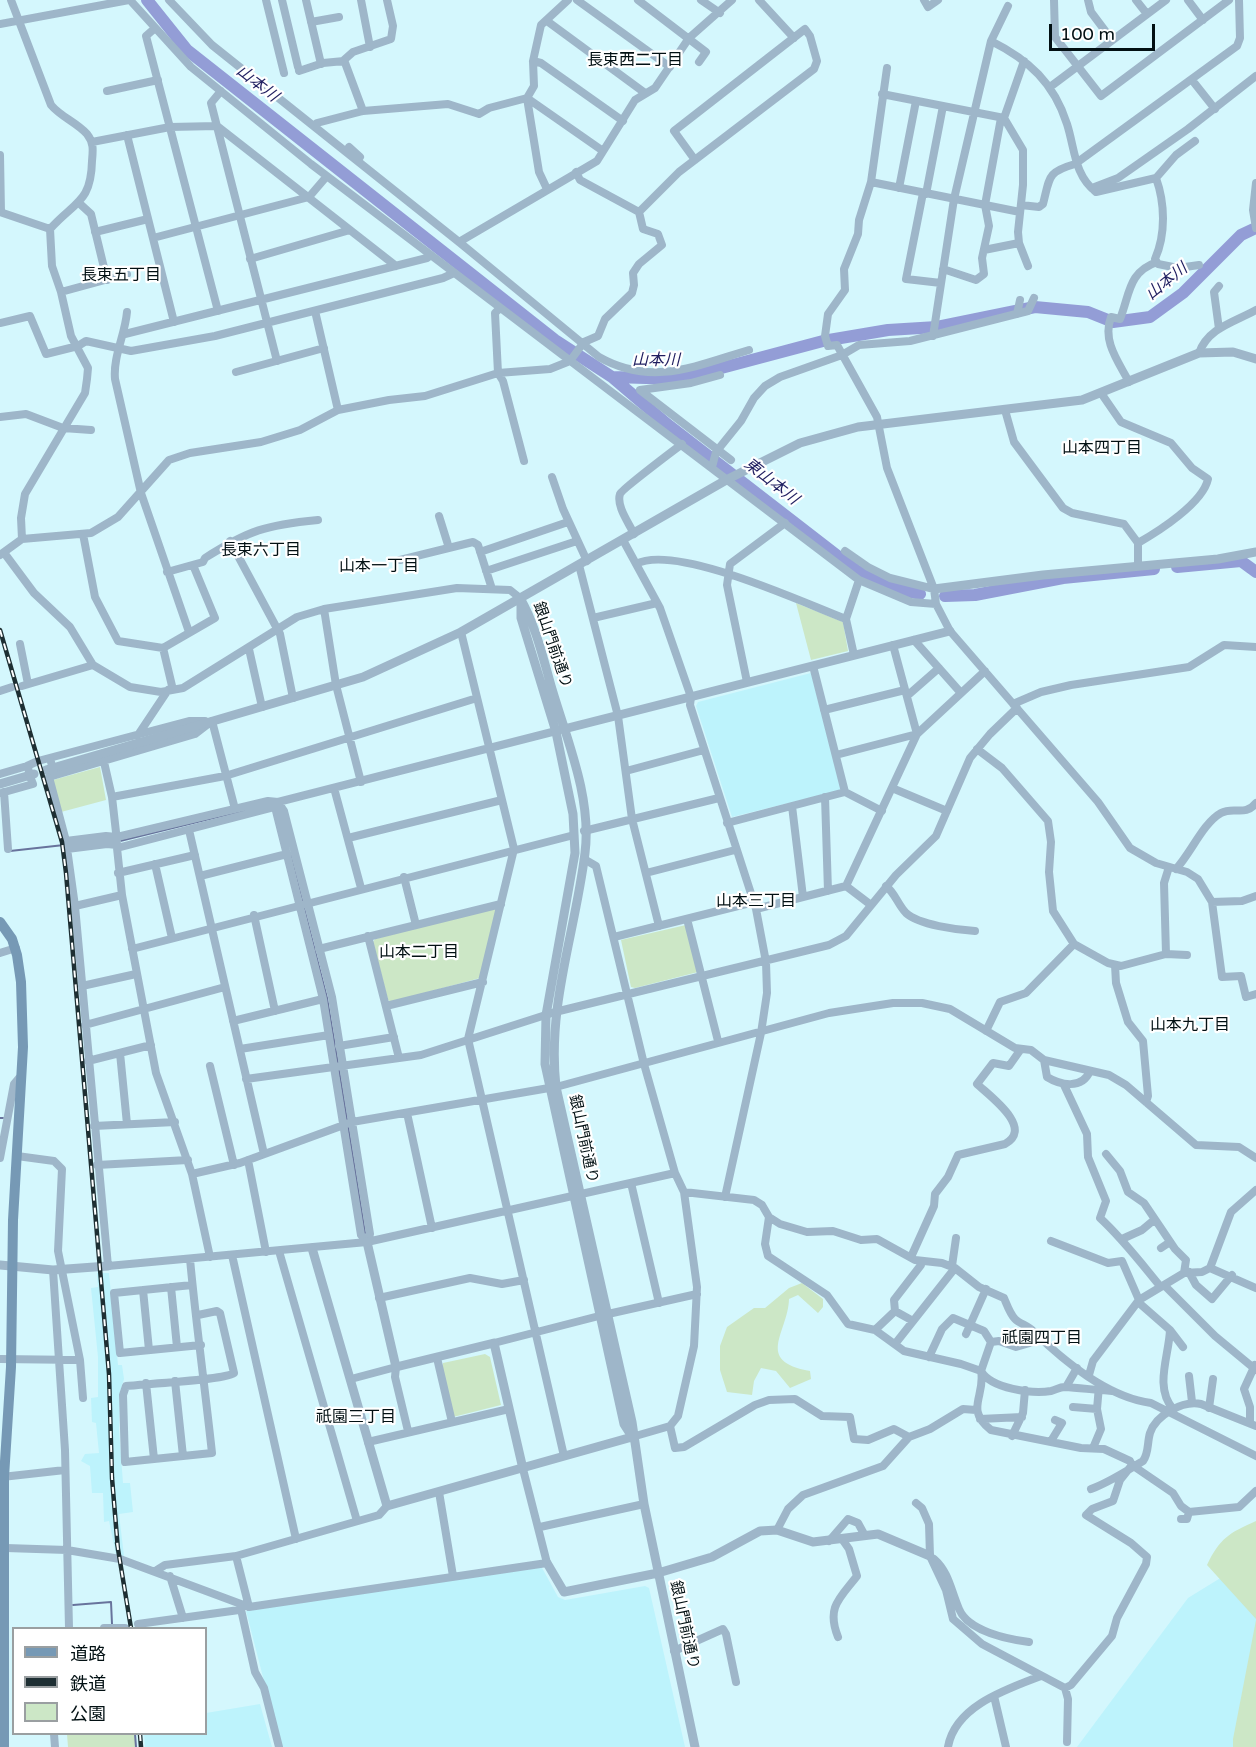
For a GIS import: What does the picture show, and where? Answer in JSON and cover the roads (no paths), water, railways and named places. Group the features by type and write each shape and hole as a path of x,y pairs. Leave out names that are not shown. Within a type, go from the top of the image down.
{"main road":[{"path":"0,922 16,948 21,982 23,1047 19,1078 13,1268 5,1360 2,1477 6,1548 8,1684 2,1714 4,1747"}],"street":[{"path":"11,0 39,68 51,105 60,116 78,126 92,142 92,182 88,192 50,229 50,256 71,336 88,368 86,393 63,428 52,453 26,494 21,518 22,539"},
{"path":"0,24 17,19 130,0 191,67 221,92 327,176 570,361 729,478 859,580 911,602 936,604"},
{"path":"169,0 212,45 250,77 360,157"},
{"path":"266,0 284,73"},
{"path":"282,0 299,69 344,61 353,52 391,39 393,26 387,0"},
{"path":"306,0 321,64"},
{"path":"361,0 370,47"},
{"path":"577,0 670,67"},
{"path":"638,0 706,52 699,62"},
{"path":"701,0 720,13"},
{"path":"459,242 597,161 635,100 655,88 689,38 732,0"},
{"path":"759,0 794,38"},
{"path":"924,0 928,7 939,0"},
{"path":"1054,0 1055,37 1101,96 1229,0"},
{"path":"1088,0 1091,12 1112,40"},
{"path":"1136,0 1147,14"},
{"path":"1050,87 1166,0"},
{"path":"1188,0 1203,20"},
{"path":"871,182 985,206 1021,209 1040,207 1043,204 1050,174 1056,169 1075,164 1237,46 1240,38 1239,0"},
{"path":"547,189 539,172 527,98 534,86 533,61 541,25 566,1"},
{"path":"933,336 954,199 991,40 1008,6"},
{"path":"311,22 339,17"},
{"path":"547,21 645,93"},
{"path":"154,29 146,36 218,311"},
{"path":"639,212 679,171 695,160 814,69 817,61 810,36 805,29 674,131 695,160"},
{"path":"991,40 1012,51 1050,87 1068,126 1075,164 1096,192 1156,178 1176,155 1195,141"},
{"path":"344,61 363,111"},
{"path":"533,61 541,63 623,121"},
{"path":"943,269 976,280 984,274 984,250 989,226 985,206 1002,118 1024,62"},
{"path":"887,68 871,182 859,220 858,234 844,269 845,290 828,314 826,340 837,345 879,425 887,468 934,590 936,604 950,631 1098,802 1130,848 1198,879 1212,902 1222,977 1241,976 1246,997 1256,994"},
{"path":"1092,188 1118,178 1215,109 1256,76"},
{"path":"250,77 258,78 316,123 535,305 610,363 647,374 670,372 749,350"},
{"path":"107,91 158,80"},
{"path":"1192,80 1215,109"},
{"path":"221,92 211,103 277,361"},
{"path":"882,94 1002,118 1023,150 1019,243 1028,266"},
{"path":"316,123 363,111 448,104 478,114 489,108 527,98 603,151"},
{"path":"899,188 916,101"},
{"path":"941,283 909,282 906,279 943,106"},
{"path":"92,142 170,127 217,126 396,267"},
{"path":"127,135 174,322"},
{"path":"0,155 1,212 50,229"},
{"path":"520,598 510,590 457,588 324,609 297,617 183,688 170,690 130,687 93,665 70,627 34,593 2,554 22,539 91,533 118,517 141,494 169,460 190,453 261,442 300,430 339,410 389,400 425,396 498,373 550,369 570,361 584,342 598,336 605,319 632,292 633,273 639,264 662,245 658,234 643,229 639,212 580,180 576,172"},
{"path":"153,238 309,197 327,176"},
{"path":"1156,178 1162,201 1163,232 1155,259 1157,262"},
{"path":"1256,183 1253,210 1256,227"},
{"path":"79,203 91,214 107,280"},
{"path":"95,232 148,219"},
{"path":"250,258 350,230"},
{"path":"984,250 1019,243"},
{"path":"125,334 396,267 428,258 431,255"},
{"path":"1129,382 1110,346 1107,327 1111,317 1120,319 1129,287 1138,271 1157,262 1178,268 1199,265"},
{"path":"0,323 30,316 46,354 78,346 86,340 131,351 215,336 454,273"},
{"path":"61,292 127,274"},
{"path":"1219,286 1214,292 1219,329"},
{"path":"712,467 717,451 765,386 780,377 842,355 859,345 910,341 1028,311 1034,298"},
{"path":"1017,314 1020,300"},
{"path":"500,308 495,313 498,373 503,381 524,461"},
{"path":"315,310 339,410"},
{"path":"1199,353 1204,340 1219,329 1256,310"},
{"path":"127,312 125,334 114,365 115,379 141,494 189,632"},
{"path":"236,372 324,348"},
{"path":"30,772 31,763 51,768 373,673 461,632 729,478 800,443 828,434 879,425 1057,404 1101,393 1199,353 1233,352 1256,359"},
{"path":"720,375 691,383 640,390 731,460"},
{"path":"1101,393 1121,422 1171,443 1192,468 1208,479 1206,490 1180,511 1174,522 1137,543"},
{"path":"1005,410 1014,442 1063,508 1072,513 1124,524 1137,543 1138,565"},
{"path":"0,417 26,414 63,428 91,430"},
{"path":"634,534 620,503 620,494 626,485 658,465 682,444"},
{"path":"552,477 577,541 583,563 593,618 618,716 632,819 659,926"},
{"path":"439,516 449,548"},
{"path":"167,572 203,562 205,558 230,542 273,524 318,520"},
{"path":"480,552 568,522"},
{"path":"747,682 727,585 727,574 730,564 785,523"},
{"path":"83,534 95,597 118,641 163,648 215,618 193,565"},
{"path":"623,540 657,603 691,697 690,705 755,906 766,962 767,993 761,1033 725,1197"},
{"path":"486,571 577,541"},
{"path":"230,542 278,630 293,698"},
{"path":"400,560 472,542 478,544 492,589"},
{"path":"845,551 868,567 890,578 934,590 1138,565 1218,559 1256,552"},
{"path":"636,564 643,561 694,563 846,619"},
{"path":"854,655 846,619 859,580"},
{"name":"銀山門前通り","path":"520,598 521,618 577,774 585,831 584,859 550,1014"},
{"path":"593,618 657,603"},
{"path":"324,609 336,685 361,782"},
{"path":"117,842 235,809 268,801 278,802 361,782 950,631"},
{"path":"461,632 514,849 468,1039 564,1456"},
{"path":"914,640 961,693"},
{"path":"20,644 25,685 93,665"},
{"path":"893,645 916,734"},
{"path":"246,1079 420,1055 550,1014 829,945 846,936 886,886 936,836 970,758 1016,706 1041,692 1071,685 1190,667 1224,645 1256,647"},
{"path":"138,735 170,690 163,648"},
{"path":"249,649 262,706"},
{"path":"813,666 845,792"},
{"path":"825,710 906,693 939,668"},
{"path":"614,937 687,919 803,897 846,886 916,734 985,671"},
{"path":"0,691 12,687"},
{"path":"112,797 225,776 477,698"},
{"path":"51,768 138,735 189,721 212,721"},
{"path":"212,721 235,809"},
{"name":"銀山門前通り","path":"560,730 575,853 550,1014 545,1064 604,1315 624,1424 632,1437 695,1747"},
{"path":"836,755 916,734"},
{"path":"977,749 1015,781 1048,821 1051,842 1049,872 1053,911 1074,944 1121,966 1166,954 1187,955"},
{"path":"626,771 704,750"},
{"path":"104,762 112,797 118,873 156,1073 188,1160 210,1257"},
{"path":"51,768 49,782 66,845 75,906 108,1266"},
{"path":"0,774 30,772"},
{"path":"9,849 3,827 1,790 30,772"},
{"path":"334,788 361,888"},
{"path":"892,788 947,811"},
{"path":"727,823 845,792 882,811"},
{"path":"825,797 828,891"},
{"path":"585,831 719,798"},
{"path":"348,838 502,800"},
{"path":"66,845 117,842 189,830 271,808 278,802"},
{"path":"278,802 276,811 287,854 319,949 332,997 339,1046 338,1066"},
{"path":"278,802 284,812 329,1035 338,1066 348,1123 361,1235 367,1242 396,1366 395,1377 408,1431"},
{"path":"1166,954 1164,883 1173,868 1192,851 1209,822 1225,811 1245,812 1256,803"},
{"path":"792,806 803,897"},
{"path":"189,830 264,1154"},
{"path":"132,949 303,902 574,834"},
{"path":"646,873 735,850"},
{"path":"200,876 287,854"},
{"path":"118,873 195,855"},
{"path":"157,1570 165,1565 236,1556 379,1515 387,1506 670,1426 678,1416 694,1346 697,1294 684,1192 675,1173 644,1064 596,866 584,859"},
{"path":"155,864 172,938"},
{"path":"404,877 416,925"},
{"path":"846,886 871,904"},
{"path":"886,886 905,912 912,917 956,930 975,931"},
{"path":"75,906 122,895"},
{"path":"1212,902 1242,902 1256,896"},
{"path":"319,949 501,904"},
{"path":"254,915 275,1011"},
{"path":"687,919 718,1041"},
{"path":"369,936 399,1058"},
{"path":"986,1031 1000,1002 1026,993 1074,944"},
{"path":"0,953 16,948"},
{"path":"1115,965 1116,983 1128,1022 1143,1041 1149,1095 1146,1102"},
{"path":"82,986 136,974"},
{"path":"386,1006 483,982"},
{"path":"85,1025 225,987"},
{"path":"233,1021 323,999"},
{"path":"192,1174 234,1165 348,1123 552,1088 644,1064 718,1041 761,1033 829,1013 893,1003 922,1003 950,1009 1021,1049 1031,1050 1044,1060 1109,1075 1126,1085 1196,1145 1239,1146 1256,1158"},
{"path":"240,1049 329,1035"},
{"path":"339,1046 394,1037"},
{"path":"88,1061 151,1045"},
{"path":"911,1257 934,1206 934,1194 948,1177 958,1155 1005,1144 1011,1141 1016,1132 1016,1125 1005,1111 977,1084 993,1063 1009,1066 1021,1049"},
{"path":"120,1053 127,1124"},
{"path":"1044,1060 1047,1077 1064,1085 1069,1086 1088,1076 1090,1071"},
{"path":"210,1066 234,1165"},
{"path":"0,1158 14,1084 19,1078"},
{"path":"1064,1085 1087,1134 1090,1164 1106,1201 1100,1218 1140,1264 1215,1336 1255,1367 1244,1389 1253,1425"},
{"path":"407,1113 432,1228"},
{"path":"94,1126 175,1122"},
{"path":"1106,1154 1120,1171 1128,1192 1144,1203 1170,1242 1186,1260 1187,1272 1196,1285 1212,1299 1232,1275"},
{"path":"17,1156 54,1161 62,1169 58,1251 58,1359 65,1470 69,1627"},
{"path":"98,1165 188,1160"},
{"path":"248,1160 266,1252"},
{"path":"0,1265 13,1268 58,1269 108,1266 367,1242 675,1173"},
{"path":"630,1183 659,1303"},
{"path":"1089,1375 1093,1361 1138,1301 1187,1272 1202,1272 1210,1268 1232,1212 1256,1190"},
{"path":"684,1192 754,1200 762,1205 769,1217 780,1224 807,1232 833,1231 861,1239 877,1239 920,1261 953,1267 979,1287 1004,1298 1014,1318 1034,1331 1040,1340 1089,1375 1099,1386 1097,1409 1101,1429 1093,1448"},
{"path":"769,1217 765,1244 768,1256 827,1295 848,1324 875,1330 904,1351 981,1371 984,1377 997,1384 1025,1390 1050,1391 1066,1387 1099,1386 1133,1400 1171,1410 1256,1456"},
{"path":"1154,1220 1124,1243 1122,1262 1138,1301 1170,1330 1183,1347"},
{"path":"895,1344 953,1267 956,1238"},
{"path":"1051,1241 1108,1263 1140,1264"},
{"path":"1161,1248 1170,1242"},
{"path":"312,1248 387,1506"},
{"path":"279,1251 357,1521"},
{"path":"232,1255 296,1539"},
{"path":"190,1259 198,1316 204,1377 212,1453 125,1462 123,1395 126,1386 204,1377 227,1376 234,1373 220,1313 218,1311 198,1316"},
{"path":"895,1311 894,1300 921,1265 920,1261"},
{"path":"1210,1268 1232,1275 1256,1288"},
{"path":"58,1269 80,1360 83,1398"},
{"path":"379,1298 470,1278 502,1284 524,1280"},
{"path":"192,1285 114,1293 120,1353 201,1345"},
{"path":"171,1287 177,1347"},
{"path":"966,1335 986,1289"},
{"path":"143,1290 148,1350"},
{"path":"351,1379 396,1366 697,1294"},
{"path":"875,1330 895,1311"},
{"path":"895,1311 913,1321"},
{"path":"928,1357 947,1322 953,1318 984,1331 991,1342"},
{"path":"1170,1330 1163,1383 1165,1398 1171,1410"},
{"path":"991,1342 999,1341 1016,1347 1040,1340"},
{"path":"991,1342 981,1371 982,1378 976,1410 980,1419 991,1430 1012,1436 1093,1448 1125,1458 1173,1493 1181,1506 1189,1512 1239,1507 1256,1491"},
{"path":"494,1343 547,1563 564,1592 658,1573 712,1557 760,1531 777,1530 813,1542 828,1542 864,1534 878,1534 930,1556 945,1573 960,1612 990,1632 1029,1642"},
{"path":"436,1358 452,1422"},
{"path":"5,1360 80,1360"},
{"path":"1066,1387 1077,1368"},
{"path":"1189,1376 1192,1402"},
{"path":"1209,1408 1213,1379"},
{"path":"175,1380 183,1456"},
{"path":"147,1383 154,1459"},
{"path":"1012,1436 1022,1417 1025,1390"},
{"path":"670,1426 675,1448 684,1447 761,1402 795,1399 822,1416 850,1417 854,1439 868,1440 894,1429 909,1437"},
{"path":"1092,1490 1109,1483 1145,1457 1152,1429 1171,1410 1192,1402 1253,1425"},
{"path":"1073,1407 1097,1409"},
{"path":"368,1442 509,1409"},
{"path":"777,1530 788,1509 803,1495 883,1466 909,1437 930,1430 963,1409 976,1410"},
{"path":"980,1419 1022,1417"},
{"path":"1051,1441 1062,1423 1055,1420"},
{"path":"1065,1688 1071,1685 1112,1636 1117,1618 1146,1564 1147,1557 1131,1543 1086,1515 1092,1509 1113,1501 1120,1480 1132,1465"},
{"path":"2,1477 10,1474 65,1470"},
{"path":"439,1492 453,1576"},
{"path":"916,1503 922,1508 929,1524 930,1556 946,1590 953,1619 982,1644 1065,1688 1068,1699 1067,1742"},
{"path":"540,1527 644,1504"},
{"path":"1181,1519 1187,1519 1189,1512"},
{"path":"828,1542 848,1519 858,1523 864,1534"},
{"path":"838,1637 832,1615 844,1589 857,1576 849,1549 842,1539"},
{"path":"6,1548 67,1550 120,1559 157,1570 239,1607 279,1747"},
{"path":"236,1556 249,1607"},
{"path":"138,1624 239,1607 547,1563"},
{"path":"170,1576 183,1618"},
{"path":"674,1651 723,1629 736,1682"},
{"path":"948,1747 955,1725 994,1696 1041,1676"},
{"path":"994,1696 1006,1747"}],"waterway":[{"name":"山本川","path":"147,0 187,50 555,340 612,377 667,424 857,571 896,589 920,594"},
{"name":"山本川","path":"612,377 680,379 823,341 888,330 937,327 1035,307 1088,312 1113,322 1150,317 1183,293 1241,235 1256,228"},
{"name":"東山本川","path":"1177,567 1241,561 1256,572"},
{"name":"東山本川","path":"945,596 975,595 1063,578 1154,569"},
{"path":"120,841 254,808"},
{"path":"10,851 64,845"},
{"path":"290,853 327,998 338,1064"},
{"path":"339,1070 347,1120"},
{"path":"348,1126 365,1233"},
{"path":"73,1605 111,1602 112,1624"},
{"path":"135,1735 136,1747"}],"railway":[{"path":"0,630 62,842 66,873 109,1374 112,1478 118,1550"},
{"path":"117,1543 131,1627"},
{"path":"140,1735 141,1747"}],"district":[{"name":"長束西二丁目","path":"635,61"},
{"name":"長束五丁目","path":"121,276"},
{"name":"山本四丁目","path":"1102,449"},
{"name":"長束六丁目","path":"261,551"},
{"name":"山本一丁目","path":"379,567"},
{"name":"山本三丁目","path":"756,902"},
{"name":"山本二丁目","path":"419,953"},
{"name":"山本九丁目","path":"1190,1026"},
{"name":"祇園四丁目","path":"1042,1339"},
{"name":"祇園三丁目","path":"356,1418"}]}
